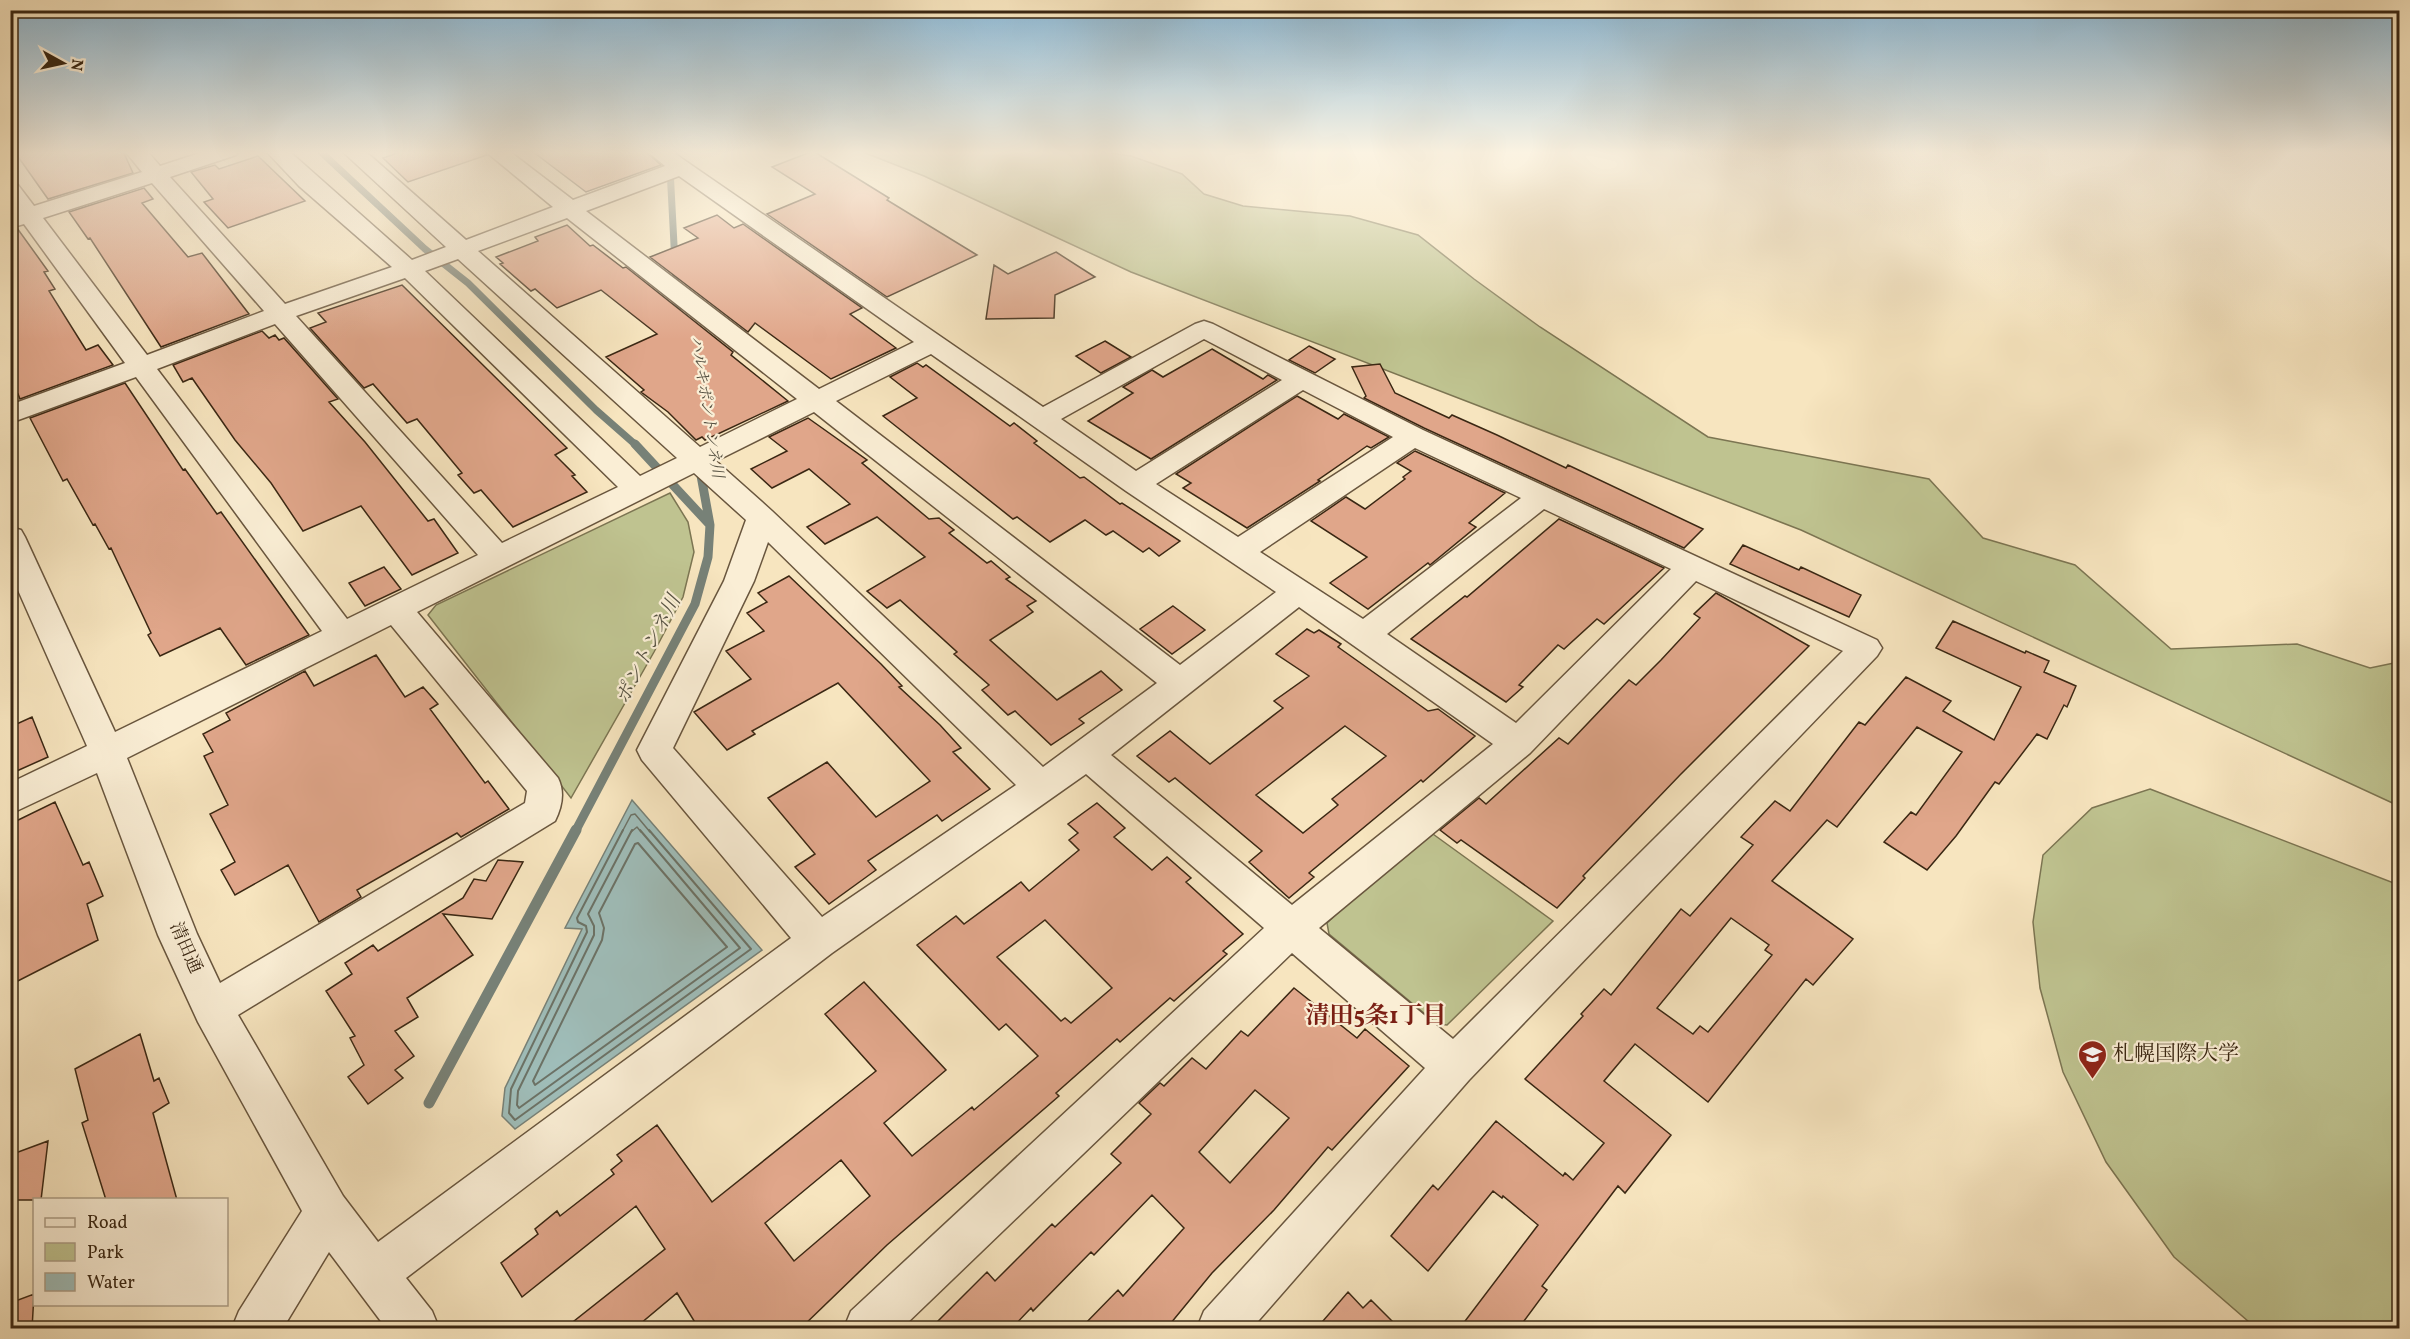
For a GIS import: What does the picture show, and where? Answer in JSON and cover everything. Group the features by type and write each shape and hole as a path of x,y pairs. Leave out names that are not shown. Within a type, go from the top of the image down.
{"street":[{"path":"34,213 20,218 140,365 341,634"},
{"path":"192,213 498,558"},
{"path":"347,213 416,267 645,486"},
{"path":"418,213 689,463 762,518 1041,787"},
{"path":"10,415 140,365 416,267 557,213"},
{"path":"575,213 1180,683"},
{"path":"745,213 1136,484 1364,634 1518,743"},
{"path":"1043,418 1204,329 1413,436 1866,648 1454,1066 1221,1329"},
{"path":"10,800 341,634 932,344"},
{"path":"1136,484 1300,380"},
{"path":"1238,552 1413,436"},
{"path":"1364,634 1541,497"},
{"path":"762,518 739,581 654,750 818,941"},
{"name":"清田通","path":"10,537 107,752 178,935 212,1009 327,1212 415,1329"},
{"path":"868,1329 1290,928 1518,743 1691,567"},
{"path":"373,1274 818,941 1087,755 1299,591"},
{"path":"212,1009 542,811 545,788 395,608"},
{"path":"1087,755 1454,1066"},
{"path":"256,1329 327,1212"}],"green space":[{"path":"1005,213 1323,213 1350,216 1418,235 1540,327 1708,437 1929,479 1983,538 2075,565 2171,649 2297,644 2370,668 2399,662 2399,806 1801,530 1131,272"},
{"path":"670,493 688,522 694,552 683,597 571,798 428,615 436,605"},
{"path":"2150,789 2399,885 2399,1328 2256,1328 2174,1257 2106,1162 2063,1072 2040,988 2033,922 2043,855 2092,808"},
{"path":"1426,829 1553,921 1447,1025 1437,1024 1329,934 1327,923"}],"water":[{"path":"632,800 762,950 515,1129 502,1116 505,1088 582,929 565,928"}],"building":[{"path":"70,213 151,213 188,257 202,253 249,314 161,347 90,238 88,239"},
{"path":"215,213 269,213 228,228"},
{"path":"909,213 977,255 887,297 767,214"},
{"path":"717,215 734,228 743,224 862,308 850,314 896,348 831,379 755,323 748,332 650,257 698,238 684,228"},
{"path":"567,225 590,246 593,245 623,268 626,267 733,352 731,355 788,401 705,440 702,437 696,440 668,412 641,392 644,390 606,357 657,334 601,290 557,308 535,289 531,291 500,264 503,263 496,257 538,241 535,237"},
{"path":"17,228 48,271 44,272 55,289 49,291 86,350 98,345 113,365 20,399 18,394 10,396 10,230"},
{"path":"1056,252 1095,277 1055,295 1054,318 986,319 994,265 1008,274"},
{"path":"402,285 567,448 555,455 575,475 572,476 587,492 513,527 481,490 474,493 458,475 462,473 417,419 407,423 373,384 364,388 310,328 326,322 318,313"},
{"path":"262,331 269,338 275,335 279,340 284,338 338,399 329,402 365,442 428,521 434,519 458,553 412,575 361,506 303,531 271,483 235,440 192,378 183,382 173,365"},
{"path":"1105,341 1131,357 1101,373 1076,356"},
{"path":"1309,346 1335,359 1315,373 1289,360"},
{"path":"1212,349 1263,379 1268,375 1277,380 1151,459 1088,421 1133,393 1123,387 1152,370 1163,377"},
{"path":"917,363 923,367 926,365 1010,426 1014,423 1037,441 1034,443 1080,478 1084,477 1120,504 1122,503 1180,541 1159,556 1149,548 1143,552 1113,531 1106,535 1085,520 1050,542 1017,517 1013,519 883,416 917,398 890,377"},
{"path":"1380,364 1395,393 1449,418 1452,415 1566,468 1568,465 1703,529 1684,548 1364,398 1366,396 1352,367"},
{"path":"125,383 183,470 185,469 217,514 221,512 309,635 246,665 220,628 160,656 148,635 151,633 111,548 109,549 95,524 93,525 67,479 63,481 30,418"},
{"path":"1297,396 1338,419 1344,414 1389,437 1371,448 1367,446 1318,480 1320,481 1247,528 1183,488 1191,483 1176,474"},
{"path":"808,418 867,460 862,463 929,519 939,518 954,530 949,533 987,563 991,561 1010,577 1006,579 1036,601 1027,606 1033,612 990,640 1057,700 1101,671 1122,690 1079,719 1084,723 1051,745 1015,711 1008,715 982,690 989,685 900,600 887,608 867,591 925,557 877,517 825,544 807,527 850,504 809,469 772,488 751,469 787,451 769,437"},
{"path":"1415,451 1505,493 1469,523 1476,527 1430,565 1428,563 1368,609 1330,583 1367,557 1311,521 1346,497 1365,509 1405,479 1403,477 1411,471 1397,463"},
{"path":"1559,519 1664,568 1604,624 1597,619 1564,649 1558,645 1519,685 1523,687 1506,702 1411,639 1465,596 1467,597"},
{"path":"1743,545 1799,570 1801,567 1861,595 1849,617 1730,564"},
{"path":"384,567 401,589 365,606 349,583"},
{"path":"789,576 881,664 902,686 899,687 940,725 961,748 953,752 990,789 942,821 937,815 868,861 876,870 829,904 795,867 815,854 768,798 827,762 876,817 930,781 838,683 752,731 755,734 727,750 694,712 751,679 726,651 764,631 747,613 767,602 758,593"},
{"path":"1716,593 1809,646 1680,775 1583,876 1585,878 1557,908 1461,840 1457,843 1440,830 1479,798 1486,804 1559,738 1568,744 1629,680 1636,685 1661,660 1700,618 1694,614"},
{"path":"1173,606 1205,630 1172,654 1140,629"},
{"path":"1953,621 2025,653 2026,651 2049,661 2044,672 2076,686 2067,707 2064,705 2047,739 2037,734 1999,784 1995,782 1956,836 1927,870 1884,842 1911,812 1916,815 1962,752 1917,727 1837,827 1827,820 1772,881 1853,939 1813,985 1806,979 1708,1102 1635,1044 1604,1081 1671,1135 1625,1193 1618,1186 1542,1286 1547,1290 1518,1329 1459,1329 1538,1225 1503,1196 1502,1198 1493,1191 1428,1271 1391,1236 1433,1185 1438,1190 1496,1121 1563,1176 1565,1173 1573,1180 1604,1143 1525,1079 1583,1016 1581,1014 1604,989 1611,995 1681,909 1690,916 1753,845 1741,837 1775,801 1790,811 1859,722 1865,725 1906,677 1951,701 1943,711 1994,740 2021,687 1936,648","holes":["1731,918 1769,945 1765,950 1772,955 1708,1032 1700,1026 1693,1034 1657,1008"]},
{"path":"1307,629 1314,633 1319,630 1341,644 1338,647 1428,711 1438,709 1475,736 1423,782 1421,780 1309,873 1314,877 1289,898 1249,862 1262,851 1175,778 1169,782 1137,756 1170,731 1210,764 1283,708 1274,701 1309,676 1276,654","holes":["1345,726 1386,756 1332,799 1338,805 1303,833 1256,795"]},
{"path":"376,655 405,697 423,687 438,704 430,709 485,783 488,781 509,809 461,837 457,833 357,890 361,897 319,922 288,865 235,895 221,870 235,862 210,814 228,805 204,756 213,752 203,734 230,720 226,713 305,671 314,686"},
{"path":"32,717 48,757 10,774 10,727"},
{"path":"55,802 83,865 89,862 103,896 87,904 98,940 10,985 10,824"},
{"path":"1097,803 1125,828 1114,837 1152,870 1167,857 1191,878 1186,882 1243,934 1223,951 1227,954 1174,1001 1170,998 1120,1042 1117,1039 1056,1093 1059,1096 887,1245 800,1329 699,1329 677,1293 634,1329 564,1329 665,1249 636,1206 522,1297 501,1263 538,1234 535,1229 557,1211 560,1216 614,1174 611,1170 622,1161 617,1155 657,1125 712,1202 876,1071 825,1014 864,982 946,1070 884,1123 912,1156 972,1107 974,1110 1038,1056 1006,1024 999,1030 917,945 956,916 964,924 1021,882 1029,891 1079,850 1069,840 1078,833 1068,824","holes":["1045,920 1112,988 1071,1023 1065,1018 1061,1021 997,957","841,1160 870,1196 794,1261 765,1223"]},
{"path":"498,860 523,862 492,919 443,914 473,955 407,998 418,1017 395,1031 414,1056 395,1070 403,1078 368,1104 348,1077 364,1065 350,1038 355,1036 326,991 352,974 345,963 373,945 378,951 463,898 474,879 486,881"},
{"path":"1294,988 1357,1038 1365,1029 1409,1066 1332,1150 1328,1147 1274,1210 1212,1273 1166,1329 1080,1329 1118,1290 1123,1296 1184,1228 1152,1195 1094,1255 1091,1252 1033,1311 1031,1308 1011,1329 930,1329 987,1272 995,1281 1052,1224 1055,1227 1121,1163 1111,1154 1151,1114 1139,1103 1160,1083 1164,1086 1192,1058 1206,1069 1241,1031 1248,1036","holes":["1255,1090 1289,1118 1230,1183 1199,1152"]},
{"path":"140,1034 154,1081 159,1078 169,1103 153,1113 176,1198 105,1198 82,1123 88,1120 75,1069"},
{"path":"48,1141 41,1198 10,1200 10,1155"},
{"path":"1348,1292 1363,1308 1371,1300 1400,1329 1316,1329"},
{"path":"33,1294 32,1329 10,1329 10,1303"}],"waterway":[{"name":"ポントンネ川","path":"387,213 425,249 468,283 596,410 636,445"},
{"name":"ハルキポントンネ川","path":"672,213 678,320"},
{"name":"ポントンネ川","path":"636,445 710,525"},
{"name":"ハルキポントンネ川","path":"700,470 710,525"},
{"name":"ポントンネ川","path":"575,832 695,604 708,557 710,525"},
{"name":"ポントンネ川","path":"429,1103 576,830"}],"place":[{"name":"札幌国際大学","path":"2092,1080"}],"district":[{"name":"清田5条1丁目","path":"1376,1017"}]}
